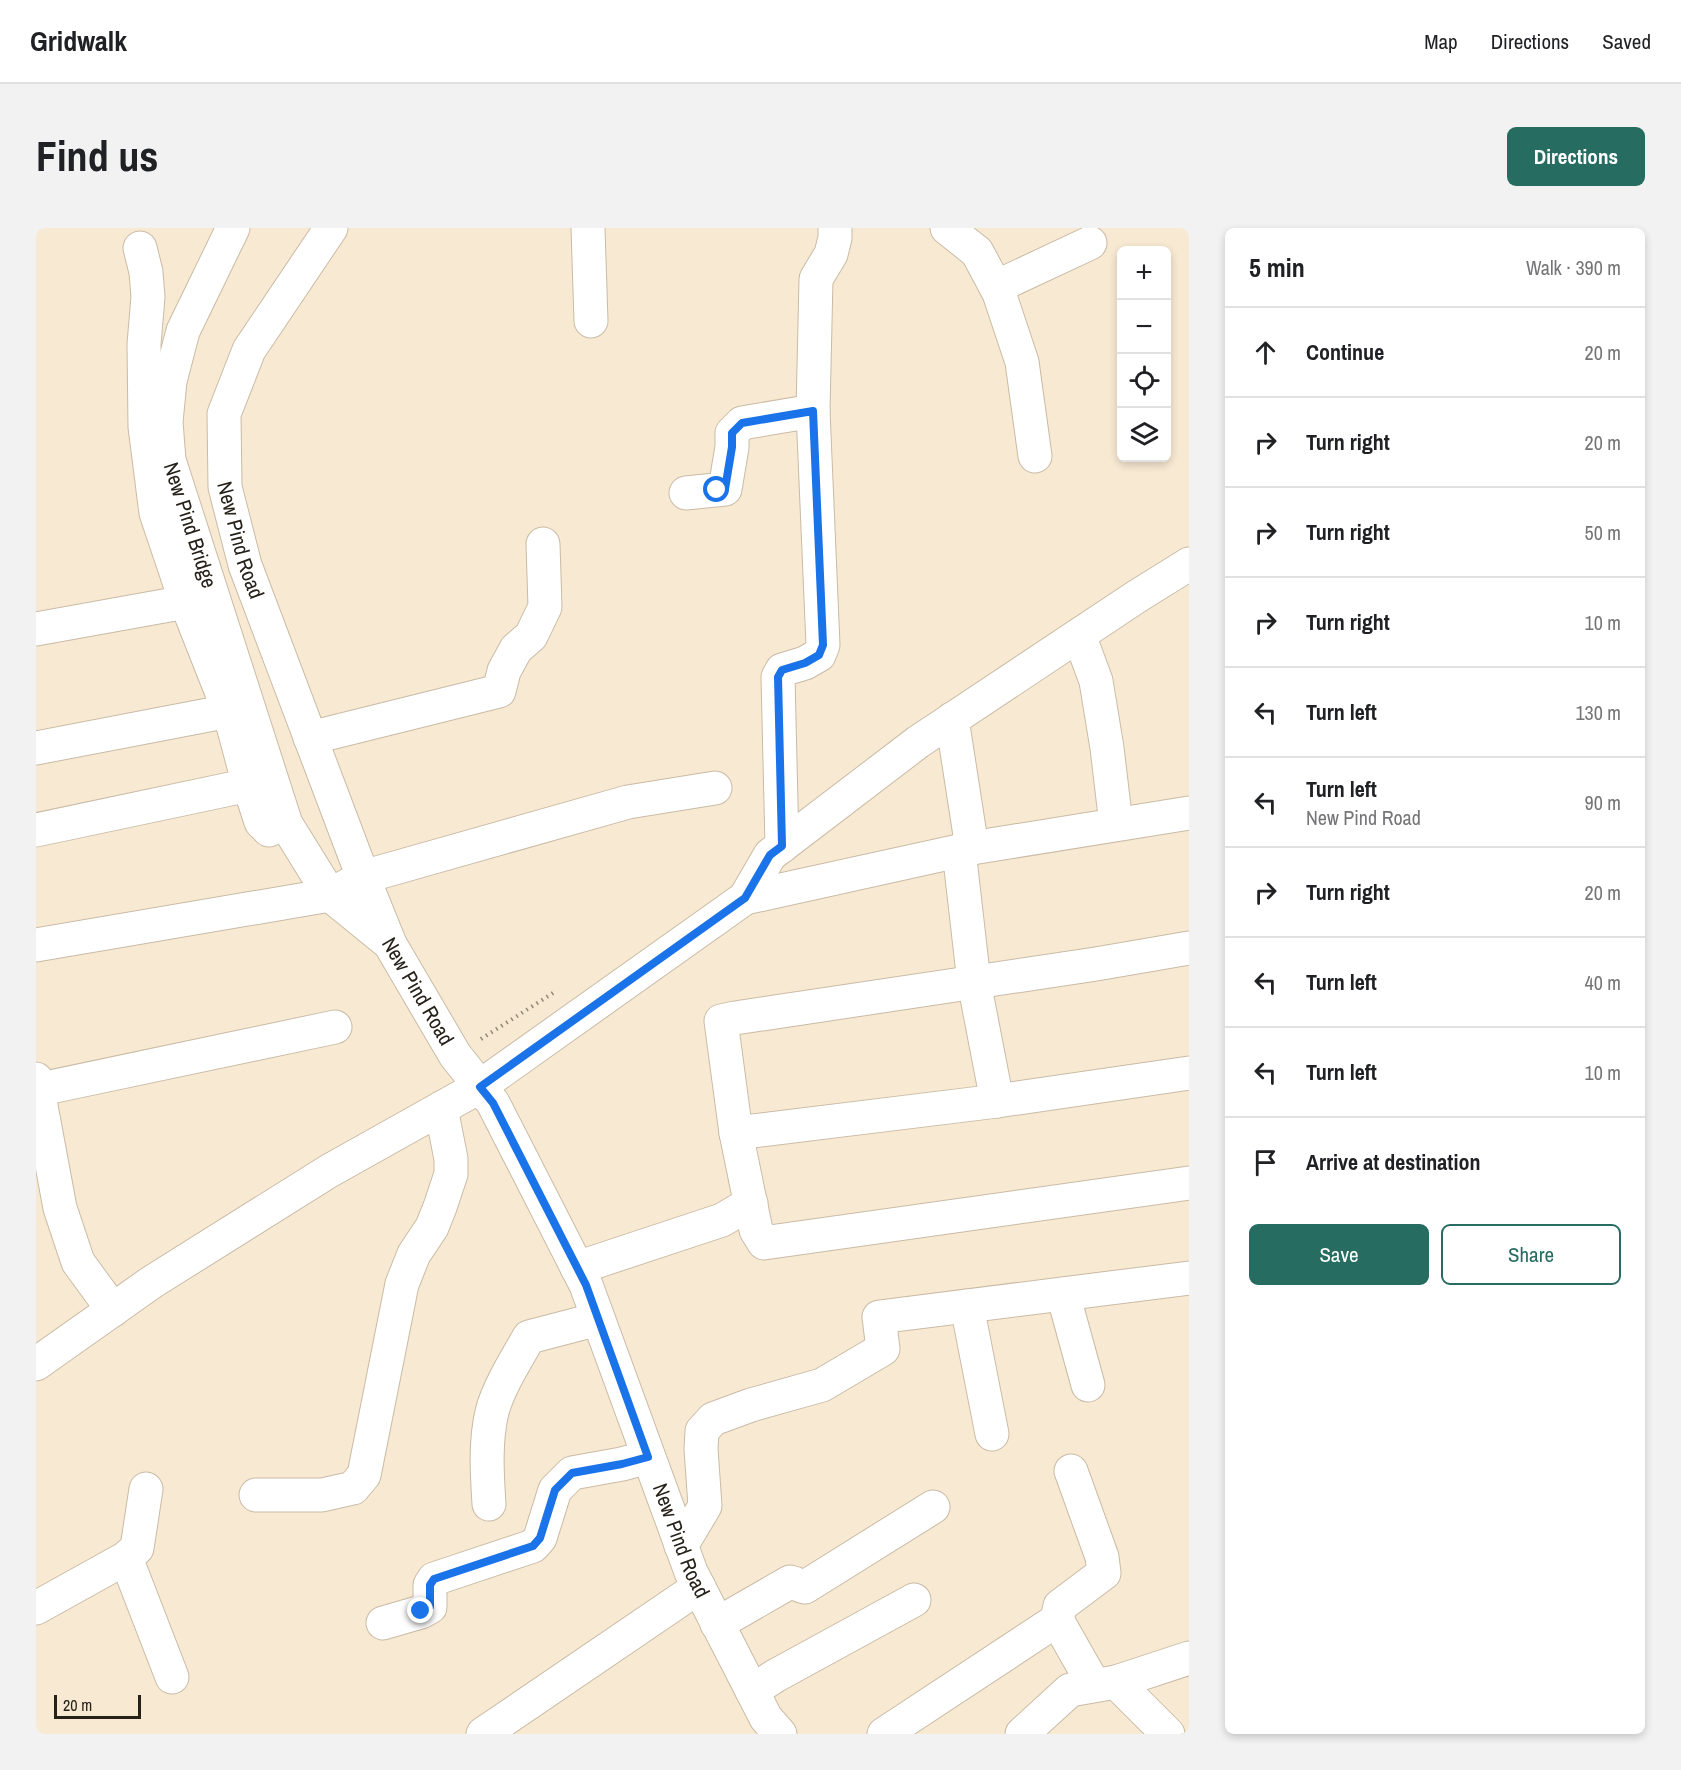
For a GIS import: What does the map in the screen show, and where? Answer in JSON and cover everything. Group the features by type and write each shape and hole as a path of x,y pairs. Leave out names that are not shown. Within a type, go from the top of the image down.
{"street":[{"name":"New Pind Bridge","path":"233,228 183,331 170,381 166,422 169,460 286,824 322,883"},
{"name":"New Pind Road","path":"331,228 249,350 224,414 225,487 245,565 390,944 455,1055 493,1103 586,1285 691,1572 766,1718 780,1734"},
{"path":"588,228 591,321"},
{"path":"782,846 778,677 782,670 805,663 819,655 823,645 813,411 816,279 831,254 836,238 835,228"},
{"path":"947,228 977,252 996,287 1010,322 1022,362 1035,456"},
{"path":"996,287 1090,243"},
{"path":"140,248 146,272 148,297 144,366 145,427 156,513 186,602 229,711 261,822 322,883 390,944"},
{"path":"686,493 725,489 732,433 742,423 813,411"},
{"path":"310,738 499,691 504,671 516,649 531,636 545,607 543,544"},
{"path":"745,898 770,855 918,742 1189,564"},
{"path":"36,629 186,602"},
{"path":"1079,635 1096,681 1116,824"},
{"path":"36,748 229,711"},
{"path":"952,719 966,849 974,982 997,1101"},
{"path":"36,830 249,785"},
{"path":"36,945 322,883 363,877 628,802 715,788"},
{"path":"36,1364 152,1282 329,1171 480,1087 745,898 966,849 1189,813"},
{"path":"1189,948 721,1021 736,1133 756,1230 764,1243 1189,1183"},
{"path":"113,1310 78,1262 48,1212 37,1086 335,1027"},
{"path":"736,1133 997,1101 1189,1073"},
{"path":"256,1495 322,1495 353,1488 364,1475 402,1284 414,1254 432,1227 451,1174 451,1159 441,1108"},
{"path":"577,1268 722,1220 751,1203"},
{"path":"681,1546 705,1506 702,1431 712,1419 751,1405 822,1385 883,1349 879,1317 1189,1278"},
{"path":"1063,1294 1088,1385"},
{"path":"967,1306 992,1434"},
{"path":"489,1504 487,1473 492,1411 509,1372 529,1337 598,1319"},
{"path":"383,1623 430,1607 430,1585 434,1579 533,1546 540,1538 555,1490 572,1473 648,1457"},
{"path":"884,1734 1057,1620 1060,1606 1104,1573 1102,1557 1071,1471"},
{"path":"36,1608 126,1558 137,1548 146,1489"},
{"path":"717,1624 790,1582 805,1587 933,1507"},
{"path":"126,1558 172,1677"},
{"path":"483,1734 699,1587"},
{"path":"752,1691 914,1600"},
{"path":"1057,1620 1105,1684 1168,1734"},
{"path":"1022,1734 1070,1690 1105,1684 1189,1658"}],"route":[{"path":"421,1611 430,1607 430,1585 434,1579 533,1546 540,1538 555,1490 572,1473 648,1457 586,1285 493,1103 480,1087 745,898 770,855 782,846 778,677 782,670 805,663 819,655 823,645 813,411 742,423 732,433 725,489 717,490"}]}
